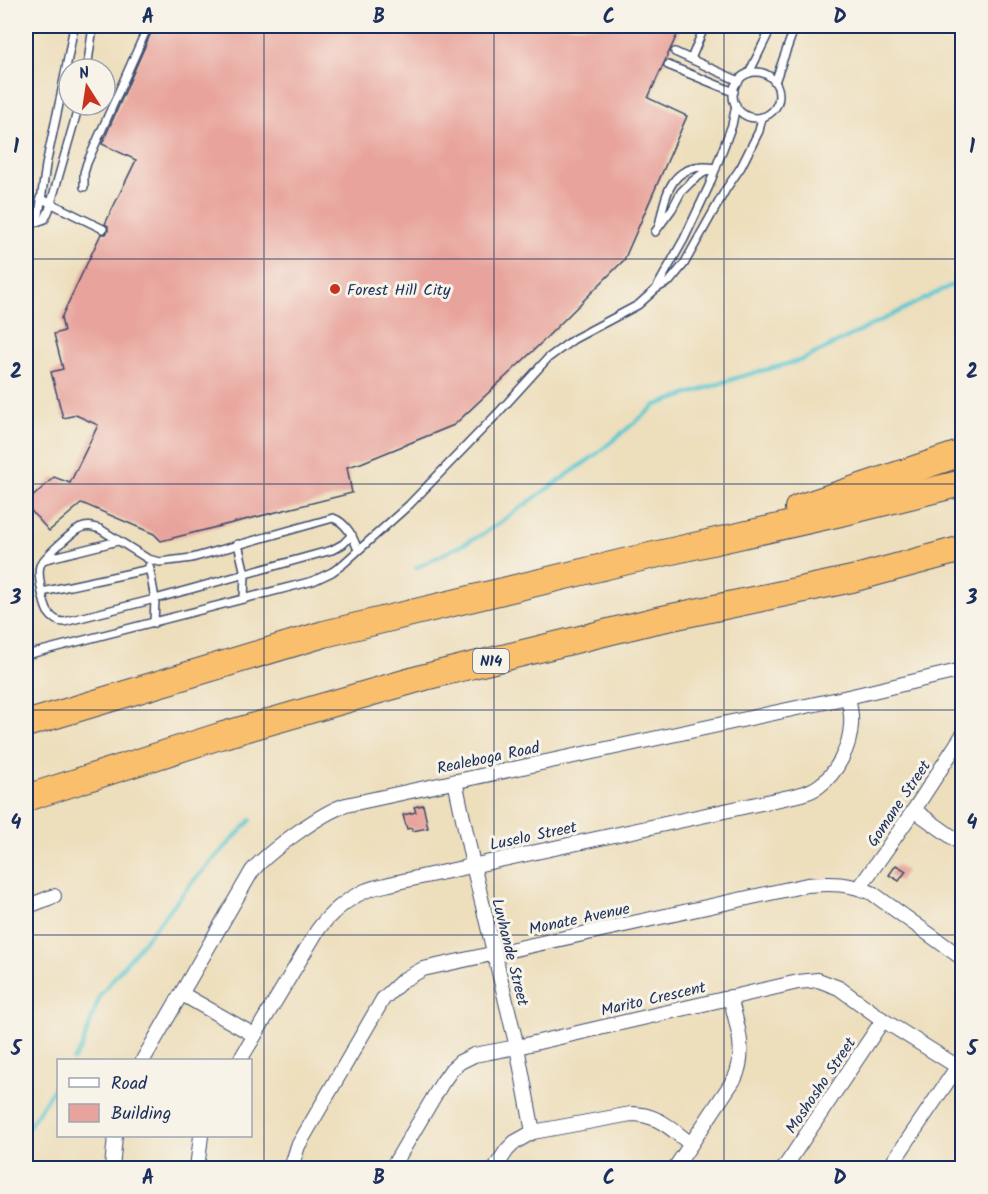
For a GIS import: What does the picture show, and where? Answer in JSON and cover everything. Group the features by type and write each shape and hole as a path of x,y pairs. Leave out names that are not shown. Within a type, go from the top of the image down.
{"highway":[{"path":"632,560 963,453"},
{"path":"26,724 324,634 963,483"},
{"name":"N14","path":"26,798 220,736 425,678 653,621 852,579 963,549"},
{"path":"852,579 897,577 963,564"}],"street":[{"name":"Realeboga Road","path":"144,1059 252,871 264,859 339,807 963,670"},
{"name":"Luselo Street","path":"241,1059 323,922 364,891 473,865 786,798 819,787 847,746 852,723 848,697"},
{"name":"Gomane Street","path":"860,887 963,736"},
{"name":"Luvhande Street","path":"455,781 517,1047 533,1132"},
{"path":"914,810 963,844"},
{"name":"Monate Avenue","path":"291,1168 298,1146 312,1120 383,999 403,980 423,969 807,885 840,883 860,887 872,893 963,958"},
{"path":"26,907 54,896"},
{"name":"Marito Crescent","path":"392,1168 452,1069 474,1055 798,982 818,980 839,988 883,1020 960,1064"},
{"path":"182,994 254,1035"},
{"path":"675,1168 740,1068 741,1047 730,997"},
{"name":"Moshosho Street","path":"784,1168 883,1020"},
{"path":"889,1168 960,1064"},
{"path":"495,1168 507,1150 533,1132 631,1114 645,1114 658,1120 692,1144"},
{"path":"112,1168 115,1137"},
{"path":"197,1168 201,1137"}],"lane":[{"path":"26,271 31,224 39,215 40,198 74,26"},
{"path":"89,57 93,26"},
{"path":"84,187 84,173 87,164 148,26"},
{"path":"749,73 767,74 778,87 779,100 773,110 762,117 752,117 739,110 734,93 735,86 749,73 772,26"},
{"path":"775,82 795,26"},
{"path":"691,59 703,30"},
{"path":"675,52 739,81"},
{"path":"668,65 734,93"},
{"path":"656,289 684,239 709,186 732,125 736,105"},
{"path":"31,224 45,219 76,117"},
{"path":"26,655 322,578 342,565 409,505 548,358 583,334 612,321 638,305 656,289 670,281 684,264 741,167 759,131 762,117"},
{"path":"708,166 716,168 703,173 681,192 657,229 664,203 675,178 685,170 708,166"},
{"path":"40,198 103,229"},
{"path":"560,349 567,338"},
{"path":"352,535 332,550 63,622 58,622 49,613 42,592 39,571 44,559 83,527 91,526 100,529 148,559 160,562 192,558 329,518 337,519 352,535 358,550"},
{"path":"44,559 118,541"},
{"path":"238,544 245,574 244,599"},
{"path":"148,559 155,599 154,623"},
{"path":"42,592 150,569"}],"building":[{"name":"Forest Hill City","path":"154,26 681,26 648,98 687,116 624,260 533,351 454,425 347,467 352,493 161,541 154,534 82,503 49,531 26,505 54,477 70,483 98,425 76,415 63,418 51,372 63,369 54,334 64,331 61,318 101,234 106,234 108,231 108,226 105,224 136,160 102,144 114,117 117,117 117,110"},
{"path":"423,805 428,828 412,831 412,828 407,829 403,815 416,812 414,807"},
{"path":"896,865 906,871 899,881 889,875"}],"waterway":[{"path":"416,568 485,533 594,456 656,405 739,377 802,360 962,281"},
{"path":"74,1059 81,1049 100,995 194,880 251,820"},
{"path":"26,1131 57,1084"}],"place":[{"name":"Forest Hill City","path":"335,289"}]}
